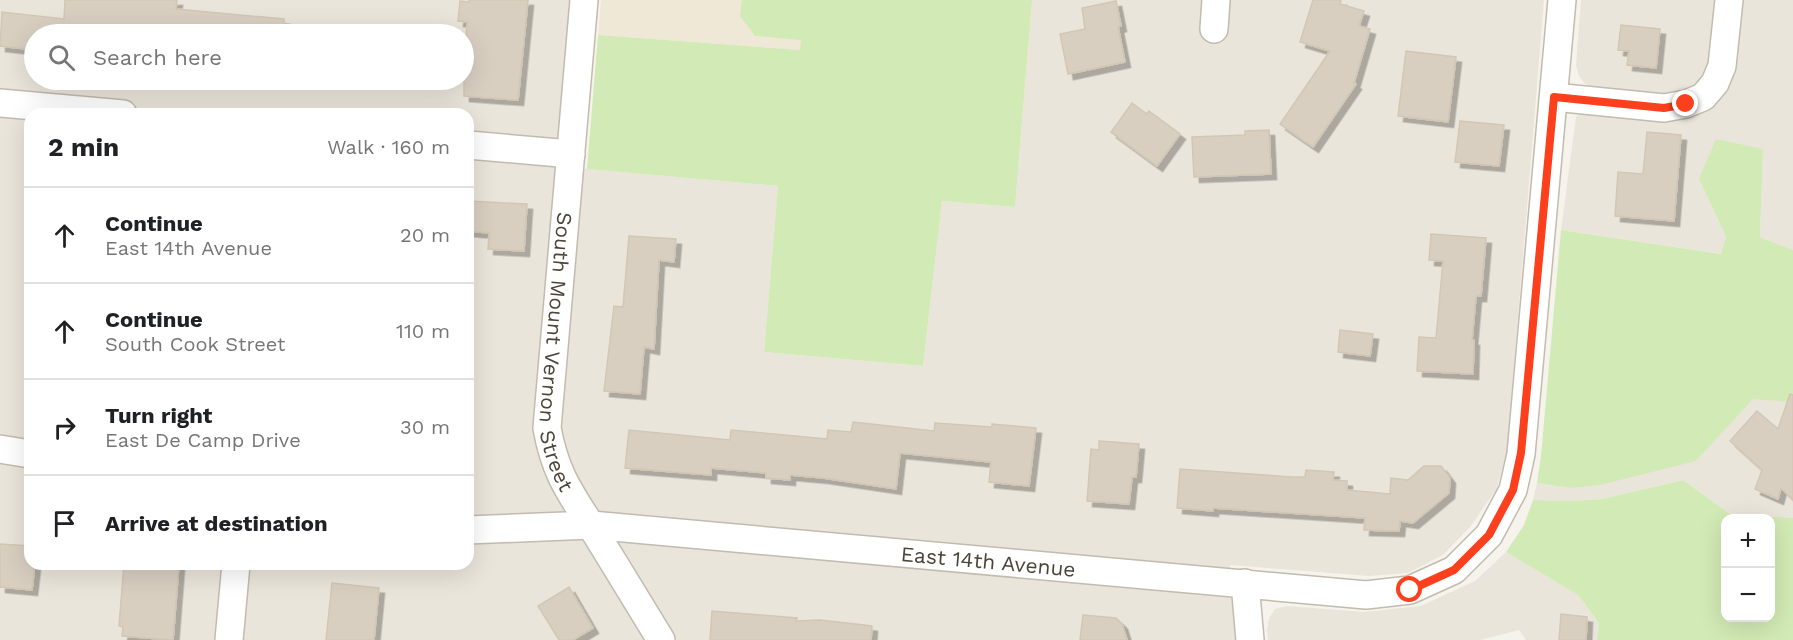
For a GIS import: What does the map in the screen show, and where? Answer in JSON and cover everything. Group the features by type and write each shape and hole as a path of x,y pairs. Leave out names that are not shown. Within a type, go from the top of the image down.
{"street":[{"name":"South Mount Vernon Street","path":"584,0 548,428 552,452 570,495 591,525 661,640"},
{"path":"1214,29 1216,0"},
{"name":"East 14th Avenue","path":"474,530 591,525 1366,595 1410,590 1454,570 1489,535 1513,490 1521,453 1562,0"},
{"path":"1554,97 1664,108 1686,104 1703,97 1715,83 1722,66 1729,0"},
{"path":"0,103 56,108"},
{"path":"474,146 571,154"},
{"path":"0,449 24,453"},
{"path":"229,640 235,570"},
{"path":"1245,583 1250,640"}],"shaded area":[{"path":"0,0 570,0 555,166 778,186 764,352 923,366 942,201 1015,207 1032,0 1544,0 1507,450 1497,488 1471,526 1443,555 1408,573 1369,576 1230,565 1236,640 0,640"},
{"path":"601,0 1032,0 1028,67 598,35"},
{"path":"1581,0 1719,0 1712,69 1703,81 1687,93 1665,98 1615,94 1585,84 1579,76 1576,65"},
{"path":"1739,0 1793,0 1793,250 1760,237 1763,149 1699,179 1726,237 1722,254 1561,230 1576,117 1581,112 1690,114"},
{"path":"1753,398 1793,402 1793,518 1775,517 1775,514 1730,514 1683,480 1602,499 1533,500 1537,483 1570,488 1696,461"},
{"path":"1506,552 1578,595 1599,623 1597,640 1526,640 1519,630 1480,640 1268,640 1269,618 1275,609 1287,606 1364,612 1421,606 1475,581"}],"green space":[{"path":"742,0 1032,0 1015,207 942,201 923,366 764,352 778,186 587,169 598,35 800,50 801,40 755,36 740,16"},
{"path":"1716,139 1763,149 1760,237 1793,250 1793,402 1753,399 1696,461 1600,485 1570,488 1537,483 1561,230 1721,254 1726,237 1699,179"},
{"path":"1683,480 1730,514 1721,514 1721,622 1775,622 1775,517 1793,518 1793,640 1597,640 1599,623 1578,595 1506,552 1524,525 1533,500 1602,499"}],"building":[{"path":"65,0 177,0 176,9 284,19 284,24 24,24 24,49 0,46 2,12 64,19"},
{"path":"469,0 528,0 518,100 464,96 464,90 474,90 474,24 458,21 460,1 469,2"},
{"path":"1313,0 1341,0 1340,4 1364,11 1359,26 1370,29 1354,83 1356,84 1313,147 1280,124 1330,51 1300,42"},
{"path":"1116,1 1121,26 1118,27 1125,62 1068,74 1060,34 1085,29 1082,8"},
{"path":"1621,25 1660,29 1656,68 1627,65 1629,51 1618,50"},
{"path":"1406,51 1456,57 1448,122 1398,116"},
{"path":"1132,103 1147,114 1149,111 1180,134 1157,166 1111,132"},
{"path":"1460,121 1504,125 1499,166 1455,162"},
{"path":"1269,130 1271,174 1194,177 1192,137 1245,135 1245,131"},
{"path":"1647,132 1681,135 1674,221 1615,216 1618,172 1643,174"},
{"path":"474,201 527,204 524,251 488,249 489,233 474,232"},
{"path":"1431,234 1486,238 1481,296 1476,296 1472,340 1474,340 1473,374 1417,371 1419,337 1436,338 1443,261 1429,260"},
{"path":"629,236 676,239 674,262 659,260 654,349 644,347 640,394 604,391 614,306 623,307"},
{"path":"1340,330 1373,334 1370,356 1338,352"},
{"path":"1790,394 1793,395 1793,500 1781,488 1778,499 1755,489 1762,470 1730,441 1757,411 1778,429"},
{"path":"853,422 934,431 935,423 992,427 992,424 1036,428 1029,486 989,482 991,462 900,453 896,489 790,475 790,480 766,478 766,473 711,468 711,475 625,468 629,430 730,440 731,430 827,439 828,430 851,432"},
{"path":"1099,441 1139,444 1136,477 1132,477 1129,504 1087,501 1091,449 1099,450"},
{"path":"1424,466 1441,466 1450,478 1449,493 1413,523 1400,521 1399,531 1364,530 1365,518 1213,508 1213,511 1177,508 1180,469 1292,477 1305,477 1306,470 1334,472 1333,480 1347,481 1347,490 1390,494 1391,478 1408,480"},
{"path":"0,544 24,546 24,570 34,570 32,590 0,587"},
{"path":"124,570 179,570 173,640 122,636 123,627 119,626"},
{"path":"332,583 379,588 374,640 326,640"},
{"path":"569,587 593,628 573,640 559,640 538,606"},
{"path":"712,611 797,618 796,621 820,620 872,626 871,640 710,640"},
{"path":"1561,614 1587,617 1586,640 1559,640"},
{"path":"1083,615 1116,618 1122,624 1127,640 1080,640"}],"route":[{"path":"1410,590 1454,570 1489,535 1513,490 1521,453 1554,97 1664,108 1686,104"}]}
